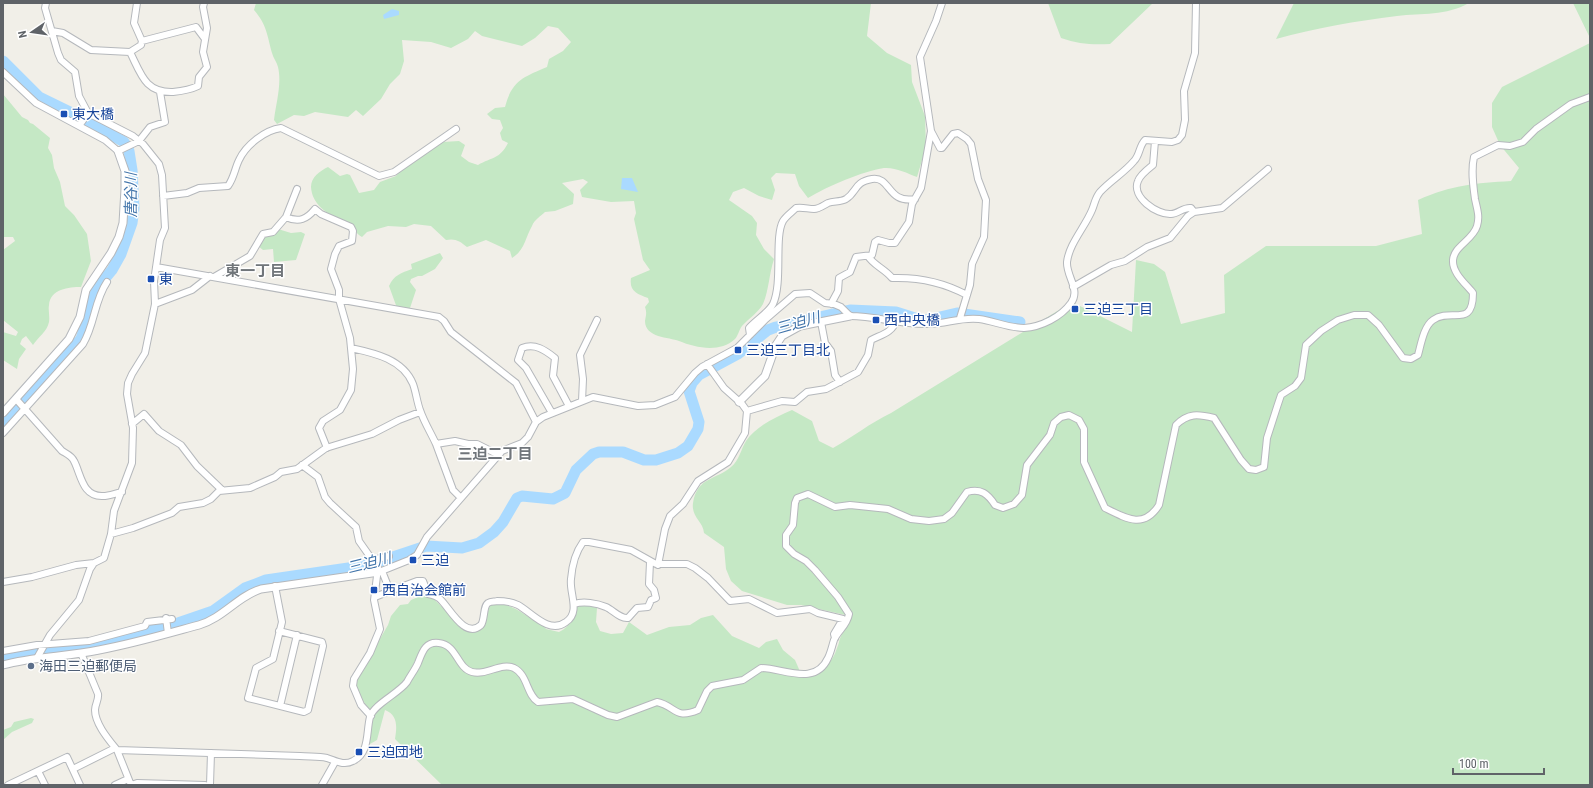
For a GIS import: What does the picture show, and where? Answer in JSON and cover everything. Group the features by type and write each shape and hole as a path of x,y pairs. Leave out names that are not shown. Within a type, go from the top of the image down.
{"street":[{"path":"3,413 70,339 80,317 86,290 111,253 119,237 123,223 125,171 120,150 83,120 75,72 62,60 45,8 46,3"},
{"path":"137,3 134,23 142,41"},
{"path":"130,52 139,72 154,90 160,92 180,91 198,86 199,77 207,67 203,52 207,28 203,7 204,3"},
{"path":"942,3 920,57 931,130 940,148 942,148 954,134 958,133 967,139 971,144 978,180 986,200 984,237 972,264 970,284 961,315"},
{"path":"739,402 765,376 776,344 782,336 800,326 821,322 848,314 928,324 961,315 1024,328 1040,325 1052,319 1072,302 1075,292 1067,262 1073,246 1092,209 1093,201 1108,184 1134,161 1138,156 1141,143 1145,140 1172,142 1178,140 1182,135 1185,120 1184,91 1195,54 1196,3"},
{"path":"52,30 63,33 91,50 130,52 141,45 142,41 196,27 205,39"},
{"path":"3,72 36,103 133,136 139,141 159,164 165,228 160,240 154,281 155,304 145,353 128,383 127,394 132,424 132,463 114,511 111,534 104,558 94,563 76,565 32,578 3,582"},
{"path":"120,150 139,141 150,127 165,122 160,92"},
{"path":"834,638 847,623 849,614 847,610 815,570 806,561 788,549 785,542 786,535 793,525 795,503 799,496 808,494 835,507 850,505 888,509 911,519 929,521 944,519 952,513 967,492 976,489 988,495 995,505 1003,508 1014,504 1022,494 1027,465 1050,435 1054,423 1061,417 1069,415 1079,420 1084,429 1084,462 1105,508 1137,520 1144,520 1152,516 1159,505 1176,426 1184,417 1198,414 1214,418 1249,470 1256,470 1264,467 1267,438 1281,395 1295,386 1301,378 1306,346 1321,331 1338,320 1354,315 1368,315 1379,325 1403,358 1411,359 1418,354 1426,329 1432,320 1443,316 1460,316 1468,312 1473,304 1473,293 1455,273 1452,261 1456,252 1468,240 1476,228 1479,215 1475,200 1472,168 1474,156 1498,145 1510,146 1522,142 1536,129 1571,104 1590,97"},
{"path":"163,196 187,193 198,188 228,186 240,158 245,151 267,132 274,129 281,128 379,176 394,172 456,129"},
{"path":"831,304 838,291 839,278 850,272 856,257 868,256 874,253 875,242 878,240 889,244 898,240 909,222 912,204 921,188 931,130"},
{"path":"1155,141 1153,165 1138,180 1137,186 1139,194 1150,207 1161,213 1172,215 1187,207 1191,208 1194,212"},
{"path":"1073,287 1111,265 1125,261 1147,247 1170,238 1188,216 1194,212 1222,208 1268,169"},
{"path":"750,335 749,328 773,304 779,264 781,227 783,221 796,208 816,209 830,202 843,200 848,198 857,185 871,179 879,179 885,182 897,197 902,199 915,199"},
{"path":"155,304 192,290 250,256 263,234 273,232 286,217 297,190"},
{"path":"286,217 297,221 304,220 315,208 321,214 351,227 354,231 352,241 339,246 331,263 331,269 339,290 339,299 345,318 351,348 353,369 350,393 340,410 323,420 319,428 327,448"},
{"path":"868,256 871,261 887,272 892,278 930,280 951,286 967,295"},
{"path":"156,267 439,317 444,321 451,332 516,383 536,422"},
{"path":"3,433 25,410 88,336 97,298 107,282"},
{"path":"3,665 38,657 98,651 168,631 210,621 252,592 275,586 379,570 409,560 419,551 461,498 499,454 502,451 517,446 525,440 536,422 552,412 582,400 593,398 638,406 659,403 679,394 695,373 709,367 736,348 795,294 810,293 820,301 841,307 848,314"},
{"path":"582,400 583,379 580,355 597,320"},
{"path":"747,411 782,401 795,402 811,390 826,389 858,372 864,363 871,340 895,326 896,320"},
{"path":"821,322 825,343 831,351 834,375 840,382"},
{"path":"552,412 526,368 518,360 522,348 527,346 542,348 555,358 553,376 569,406"},
{"path":"351,348 374,353 387,359 404,371 413,384 420,412 436,444 453,490 461,498"},
{"path":"658,565 665,529 670,516 683,504 698,481 728,462 745,433 747,411 724,388 709,367"},
{"path":"16,399 62,451 71,457 75,462 78,473 91,493 96,496 104,496 122,492"},
{"path":"111,534 146,524 172,513 179,507 203,503 211,500 219,491 222,490 250,488 275,477 281,472 297,469 327,448 372,434 399,420 420,412"},
{"path":"132,424 144,414 159,431 181,445 205,476 222,490"},
{"path":"436,444 455,441 468,444 477,444 499,454"},
{"path":"302,465 318,477 325,497 330,504 356,527 359,541 373,560 390,591"},
{"path":"73,769 116,749 306,756 328,758 335,762 348,763 357,759 365,748 370,716 385,700 397,693 418,663 423,650 432,643 440,643 448,646 465,667 472,672 479,673 504,667 512,667 522,674 533,697 538,702 573,699 608,716 617,717 657,702 673,711 689,714 698,710 707,691 712,686 742,680 761,668 797,675 822,668 828,658 834,634 843,619 818,613 810,609 778,613 749,599 730,601 708,578 695,568 678,563 658,565 650,562 631,550 589,542 583,542 574,559 570,580 574,604 571,617 563,624 555,625 539,621 513,603 502,601 489,602 486,604 483,623 479,627 472,629 462,624 452,616 439,598 428,594 423,581 417,581 375,596"},
{"path":"373,560 389,556"},
{"path":"574,604 585,602 605,607 624,618 628,618 637,608 648,607 651,600 656,598 654,590 649,584 650,562"},
{"path":"38,657 43,646 79,600 84,582 94,563"},
{"path":"370,716 362,705 353,686 354,679 370,653 380,629 375,596 379,570"},
{"path":"275,586 282,622 280,631 273,659 256,668 248,698 304,712 308,710 323,646 322,642 280,631"},
{"path":"3,651 17,648 89,641 145,626 147,622 168,620 168,631"},
{"path":"280,706 297,635"},
{"path":"81,652 98,694 99,699 95,710 96,716 104,732 116,749 130,783"},
{"path":"210,785 211,753"},
{"path":"8,785 67,757 80,785"},
{"path":"322,785 335,762"},
{"path":"38,771 44,785"},
{"path":"115,785 130,783 205,785"}],"green space":[{"path":"256,3 871,3 867,36 887,53 911,65 912,82 925,116 926,147 917,177 897,169 884,168 866,172 845,180 808,198 799,186 795,174 776,173 771,178 775,190 772,200 759,196 744,188 733,192 729,200 752,216 757,223 756,235 764,249 774,259 767,293 761,307 742,326 735,339 715,348 693,346 653,334 646,327 645,307 649,302 648,298 640,295 631,286 631,278 650,270 643,260 634,219 636,213 634,201 611,202 582,197 580,190 588,182 583,179 562,183 574,194 573,204 555,211 545,212 538,218 533,224 522,248 512,258 510,251 486,240 467,247 457,240 446,240 431,226 414,224 406,227 388,226 367,232 362,237 358,235 349,224 325,211 314,198 311,183 319,172 328,167 340,176 347,174 350,175 359,193 374,190 380,182 396,176 399,172 443,142 459,141 465,145 461,156 469,162 478,165 499,155 508,143 502,140 500,133 503,128 500,120 492,119 487,114 495,108 505,107 515,85 525,77 547,67 549,59 563,51 571,42 558,28 548,26 535,38 522,46 482,36 475,31 468,39 451,48 431,42 402,40 404,61 400,74 390,84 381,99 363,116 356,110 348,117 315,112 304,116 294,115 277,124 274,120 279,87 278,67 264,25 254,10"},
{"path":"1048,3 1153,3 1110,44 1085,44 1061,38"},
{"path":"1294,3 1469,3 1443,12 1397,16 1351,23 1306,31 1276,39"},
{"path":"1573,3 1590,3 1590,38"},
{"path":"1590,43 1590,785 442,785 395,739 396,722 389,712 385,710 377,740 370,744 370,712 356,689 356,680 388,625 391,616 400,605 408,604 411,600 425,594 433,598 456,621 473,631 483,628 490,605 498,604 518,610 543,625 546,629 559,632 571,621 575,614 577,605 597,608 596,622 600,631 611,634 623,633 629,622 647,635 669,627 690,625 701,618 713,615 732,636 759,648 766,642 777,639 783,650 795,660 802,676 819,671 828,664 835,654 850,616 801,605 787,605 742,591 731,581 726,569 724,547 704,533 702,525 695,515 693,508 695,495 699,488 708,480 725,471 734,464 746,441 761,426 792,410 812,421 819,441 833,448 1072,302 1132,332 1136,260 1154,264 1165,272 1181,324 1225,313 1224,275 1266,246 1376,246 1422,234 1418,200 1453,188 1511,181 1519,168 1500,145 1492,127 1492,103 1502,87"},
{"path":"3,94 22,117 50,138 48,148 52,155 54,168 60,182 65,206 74,215 87,234 91,261 81,287 66,288 56,292 53,295 49,305 48,326 33,345 26,336 22,339 20,344 26,349 19,359 17,369 3,360 3,332 16,336 18,332 3,320 3,250 15,241 13,237 3,237"},
{"path":"278,229 291,233 301,232 305,234 296,260 274,262 273,249 263,250 258,246 261,238"},
{"path":"440,253 443,258 435,269 422,276 411,279 410,282 416,290 410,308 397,308 389,286 393,279 401,273 412,269 411,264"},
{"path":"31,718 34,719 32,723 12,732 3,740 3,730 11,727 14,722"}],"water":[{"path":"392,9 399,11 399,15 384,19 383,15"},
{"path":"622,178 632,178 638,192 621,189"}],"waterway":[{"name":"唐谷川","path":"3,61 39,97 80,117 124,142 129,151 132,170 134,208 132,223 121,254 112,270 97,288 81,339 3,426"},
{"name":"三迫川","path":"3,657 25,652 94,644 178,623 213,611 245,588 266,580 369,565 426,546 462,548 479,543 494,532 503,522 517,498 522,496 553,499 565,493 576,470 593,454 599,452 623,452 644,460 656,460 678,453 688,446 698,429 699,422 689,391 692,383 699,375 738,354 768,330 776,327 850,310 896,312 918,319 927,320 957,313 1020,322"}],"place":[{"name":"東大橋","path":"64,114"},
{"name":"東","path":"151,279"},
{"name":"三迫三丁目","path":"1075,309"},
{"name":"西中央橋","path":"876,320"},
{"name":"三迫三丁目北","path":"738,350"},
{"name":"三迫","path":"413,560"},
{"name":"西自治会館前","path":"374,590"},
{"name":"海田三迫郵便局","path":"31,666"},
{"name":"三迫団地","path":"359,752"}],"district":[{"name":"東一丁目","path":"255,271"},
{"name":"三迫二丁目","path":"495,454"}]}
